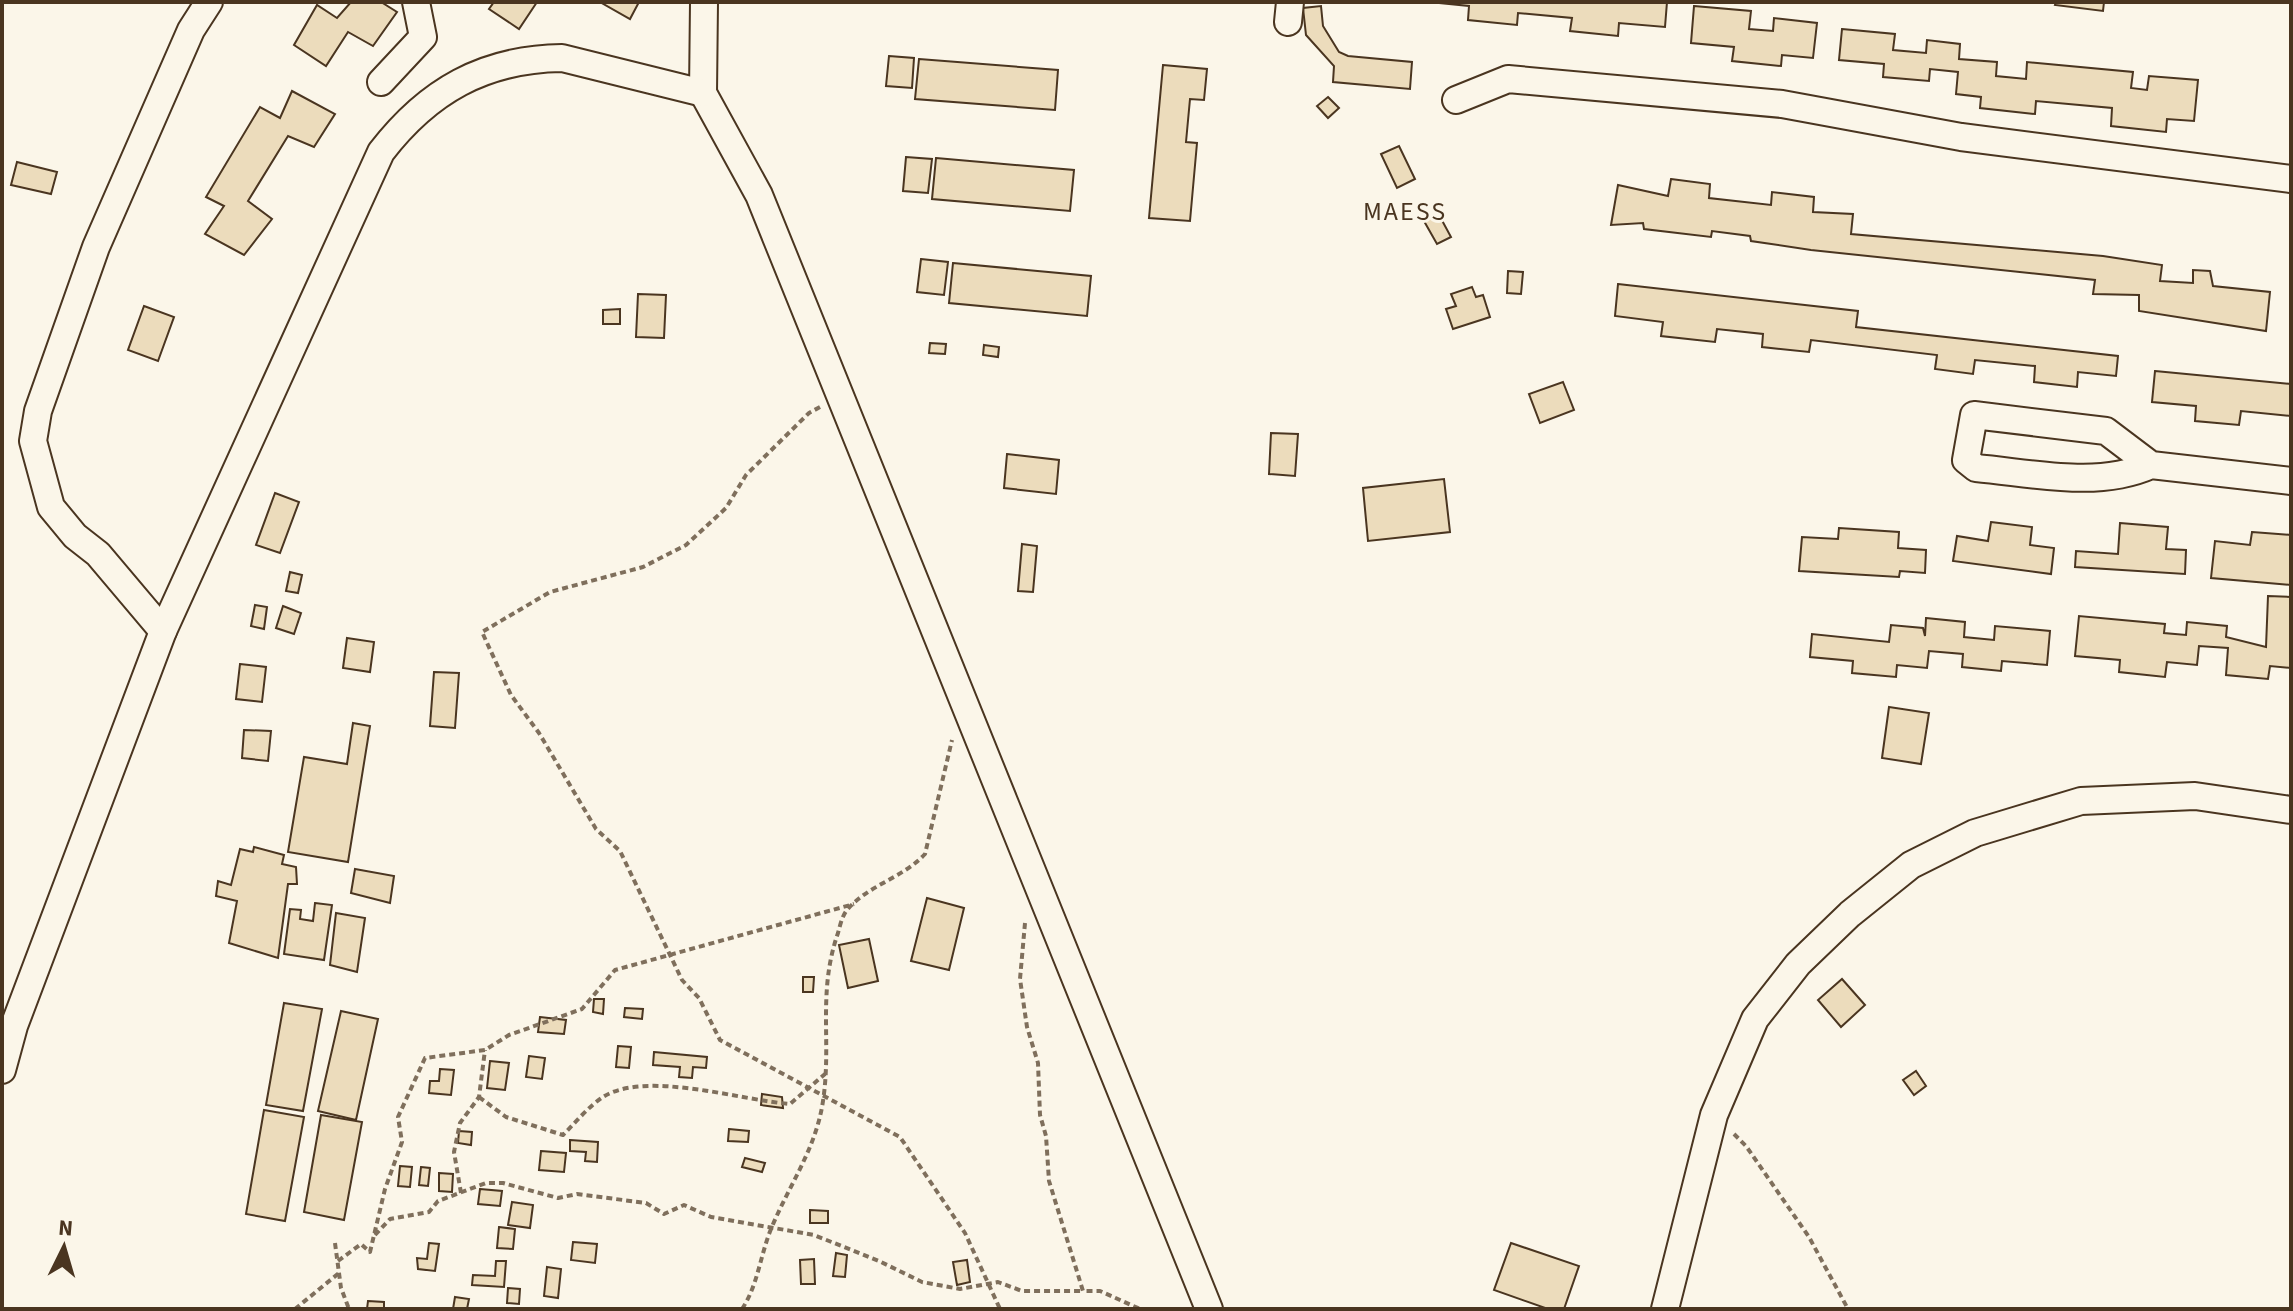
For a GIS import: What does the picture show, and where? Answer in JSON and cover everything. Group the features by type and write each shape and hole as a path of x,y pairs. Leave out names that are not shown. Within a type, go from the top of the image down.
{"street":[{"path":"163,631 98,554 75,536 51,507 33,441 38,411 96,247 191,30 209,2"},
{"path":"381,82 423,37 416,2"},
{"path":"704,2 703,93 759,195 1209,1309"},
{"path":"2,1070 8,1032 163,631 381,152 407,119 454,85 498,67 539,59 562,58 703,93"},
{"path":"1456,100 1508,79 1782,104 1961,137 2291,179"},
{"path":"2151,465 2106,431 1974,415 1967,439 1966,460 1976,468 2089,478 2126,476 2151,465 2291,481"},
{"path":"1665,1309 1714,1115 1755,1019 1798,964 1874,894 1911,865 1975,833 2081,801 2195,796 2291,810"}],"path":[{"path":"840,396 809,413 746,475 726,508 686,545 643,567 550,592 482,632 511,695 539,733 596,829 620,851 682,980 699,998 720,1040 900,1137 965,1233 979,1258 986,1285 1000,1309"},
{"path":"742,1309 749,1298 770,1230 817,1136 824,1097 824,998 829,959 845,912 870,890 916,864 925,854 962,697"},
{"path":"338,1261 361,1244 370,1252 385,1189 402,1142 398,1117 425,1058 485,1050 509,1035 582,1009 615,970 668,952 854,904"},
{"path":"1026,919 1020,979 1027,1027 1038,1063 1040,1115 1046,1136 1049,1181 1065,1222 1083,1291"},
{"path":"461,1193 454,1152 460,1123 479,1097 485,1050"},
{"path":"479,1097 506,1117 563,1135 602,1097 625,1087 674,1086 790,1104 825,1074"},
{"path":"1746,1146 1809,1237 1848,1309"},
{"path":"375,1235 390,1219 429,1212 438,1201 486,1183 503,1183 558,1198 577,1194 646,1203 664,1214 684,1205 711,1217 770,1230 814,1235 922,1282 960,1289 998,1282 1022,1291 1100,1291 1140,1309"},
{"path":"335,1243 349,1309"},
{"path":"295,1309 339,1273"},
{"path":"749,1298 749,1309"}],"building":[{"path":"351,2 381,2 397,12 373,46 348,32 326,66 294,45 317,5 337,18"},
{"path":"494,2 537,2 519,29 489,9"},
{"path":"600,2 639,2 630,19"},
{"path":"1429,2 1667,2 1665,27 1619,23 1618,36 1570,31 1572,18 1518,13 1517,25 1468,20 1469,6"},
{"path":"2056,2 2104,2 2103,11 2055,5"},
{"path":"1321,6 1323,26 1339,52 1348,56 1412,62 1410,89 1333,82 1334,66 1306,35 1303,8"},
{"path":"1694,6 1751,11 1749,29 1773,31 1774,18 1817,23 1813,58 1782,55 1781,66 1732,61 1734,47 1691,43"},
{"path":"1842,29 1895,34 1893,50 1926,53 1927,40 1960,44 1959,59 1997,62 1996,76 2026,79 2027,62 2133,72 2131,88 2147,90 2149,76 2198,80 2194,121 2167,119 2166,132 2111,126 2112,108 2036,101 2035,114 1980,108 1981,97 1956,94 1958,72 1930,69 1929,81 1883,77 1884,64 1839,60"},
{"path":"889,56 914,58 912,88 886,86"},
{"path":"919,59 1058,70 1055,110 915,99"},
{"path":"1163,65 1207,69 1204,100 1190,99 1186,142 1197,143 1190,221 1149,218"},
{"path":"292,91 335,114 314,147 288,136 248,201 272,219 244,255 205,234 224,206 206,197 260,107 280,118"},
{"path":"1328,97 1339,108 1328,118 1317,106"},
{"path":"1399,146 1415,179 1397,188 1381,154"},
{"path":"906,157 932,159 928,193 903,191"},
{"path":"936,158 1074,170 1070,211 932,199"},
{"path":"17,162 57,172 51,194 11,185"},
{"path":"1671,179 1710,184 1709,198 1771,205 1772,192 1814,197 1813,212 1853,214 1851,234 2103,256 2162,265 2160,281 2193,283 2193,270 2210,271 2213,286 2270,292 2266,331 2139,311 2139,295 2093,294 2095,280 1811,250 1751,241 1750,236 1712,231 1711,237 1644,229 1643,223 1611,225 1618,185 1668,196"},
{"path":"1438,213 1451,237 1437,244 1424,221"},
{"path":"921,259 948,262 944,295 917,292"},
{"path":"953,263 1091,276 1087,316 949,303"},
{"path":"1508,271 1523,272 1521,294 1507,293"},
{"path":"1618,284 1858,311 1856,327 2118,356 2116,376 2078,372 2077,387 2034,382 2035,366 1975,360 1973,374 1935,369 1937,355 1811,340 1809,352 1762,347 1763,334 1717,329 1715,342 1661,336 1663,322 1615,316"},
{"path":"1472,287 1476,297 1483,295 1490,317 1453,329 1446,309 1456,306 1451,294"},
{"path":"638,294 666,295 664,338 636,337"},
{"path":"144,306 174,317 158,361 128,350"},
{"path":"620,309 620,324 603,324 603,310"},
{"path":"930,343 946,344 945,354 929,353"},
{"path":"984,345 999,347 998,357 983,355"},
{"path":"2155,371 2291,384 2291,416 2241,411 2239,425 2195,421 2196,406 2152,402"},
{"path":"1563,382 1574,410 1540,423 1529,394"},
{"path":"1271,433 1298,434 1295,476 1269,474"},
{"path":"1007,454 1059,460 1056,494 1004,488"},
{"path":"1444,479 1450,532 1368,541 1363,488"},
{"path":"275,493 299,502 280,553 256,545"},
{"path":"1991,522 2032,527 2030,545 2054,548 2051,574 1953,561 1957,536 1988,541"},
{"path":"2120,523 2168,527 2166,549 2186,550 2185,574 2075,567 2076,551 2118,554"},
{"path":"1839,528 1899,532 1898,548 1926,550 1925,573 1900,571 1899,577 1799,571 1802,537 1838,539"},
{"path":"2252,532 2291,535 2291,585 2211,578 2215,541 2250,545"},
{"path":"1022,544 1037,546 1033,592 1018,591"},
{"path":"290,572 302,575 298,593 286,591"},
{"path":"2268,596 2291,597 2291,668 2270,666 2268,679 2226,675 2228,648 2199,646 2197,665 2167,662 2165,677 2119,672 2120,660 2075,656 2079,616 2165,624 2164,633 2186,635 2187,622 2227,626 2226,637 2266,647"},
{"path":"255,605 267,607 264,629 251,626"},
{"path":"283,606 301,613 294,634 276,628"},
{"path":"1926,618 1965,622 1964,637 1994,640 1995,626 2050,631 2047,665 2002,661 2001,671 1962,667 1963,654 1929,651 1927,668 1897,665 1896,677 1852,673 1853,661 1810,657 1812,634 1889,642 1891,625 1923,628 1925,636"},
{"path":"347,638 374,642 370,672 343,668"},
{"path":"240,664 266,667 262,702 236,699"},
{"path":"434,672 459,673 455,728 430,726"},
{"path":"1889,707 1929,713 1921,764 1882,758"},
{"path":"353,723 370,726 348,862 288,852 304,757 347,764"},
{"path":"244,730 271,731 268,761 242,758"},
{"path":"254,847 284,855 282,864 296,867 297,884 288,884 278,958 229,943 237,901 216,896 218,881 231,885 240,849 253,852"},
{"path":"355,869 394,876 390,903 351,893"},
{"path":"927,898 964,908 949,970 911,961"},
{"path":"315,903 332,905 324,960 284,954 290,909 301,910 300,919 313,921"},
{"path":"336,913 365,918 357,972 330,965"},
{"path":"869,939 878,981 848,988 839,945"},
{"path":"803,977 814,977 813,992 803,992"},
{"path":"1842,979 1865,1005 1841,1027 1818,1000"},
{"path":"594,999 604,999 603,1014 593,1012"},
{"path":"284,1003 322,1009 303,1111 266,1105"},
{"path":"625,1008 643,1009 642,1019 624,1017"},
{"path":"341,1011 378,1019 356,1120 318,1111"},
{"path":"540,1017 566,1020 564,1034 538,1032"},
{"path":"618,1046 631,1047 629,1068 616,1067"},
{"path":"654,1052 707,1057 706,1068 693,1067 692,1078 679,1077 680,1067 653,1065"},
{"path":"529,1056 545,1058 542,1079 526,1077"},
{"path":"490,1061 509,1063 505,1090 487,1088"},
{"path":"440,1069 454,1070 451,1095 429,1093 430,1081 439,1081"},
{"path":"1916,1071 1926,1086 1914,1095 1903,1080"},
{"path":"762,1094 782,1097 783,1108 761,1105"},
{"path":"264,1110 304,1117 285,1221 246,1214"},
{"path":"321,1115 362,1122 344,1220 304,1212"},
{"path":"729,1129 749,1131 748,1142 728,1141"},
{"path":"459,1131 472,1132 471,1145 458,1143"},
{"path":"570,1140 598,1142 597,1162 585,1161 586,1152 570,1151"},
{"path":"541,1151 566,1153 564,1172 539,1170"},
{"path":"745,1158 765,1163 762,1172 742,1167"},
{"path":"400,1166 412,1167 410,1187 398,1186"},
{"path":"421,1167 430,1168 428,1186 419,1185"},
{"path":"439,1173 453,1174 452,1192 439,1191"},
{"path":"480,1189 502,1191 500,1206 478,1204"},
{"path":"512,1202 533,1205 530,1228 508,1225"},
{"path":"810,1210 828,1211 828,1223 810,1223"},
{"path":"499,1227 515,1229 513,1249 497,1248"},
{"path":"573,1242 597,1244 595,1263 571,1260"},
{"path":"429,1243 439,1244 435,1271 418,1269 417,1258 427,1259"},
{"path":"1511,1243 1579,1266 1564,1309 1548,1309 1494,1290"},
{"path":"836,1253 847,1255 845,1277 833,1276"},
{"path":"814,1259 815,1284 801,1284 800,1260"},
{"path":"967,1260 970,1282 957,1285 953,1262"},
{"path":"496,1261 506,1261 504,1287 472,1285 473,1275 495,1276"},
{"path":"547,1267 561,1269 558,1298 544,1296"},
{"path":"508,1288 520,1289 519,1304 507,1303"},
{"path":"455,1297 469,1299 467,1309 453,1309"},
{"path":"368,1301 384,1302 384,1309 367,1309"}],"district":[{"name":"MAESS","path":"1405,211"}]}
